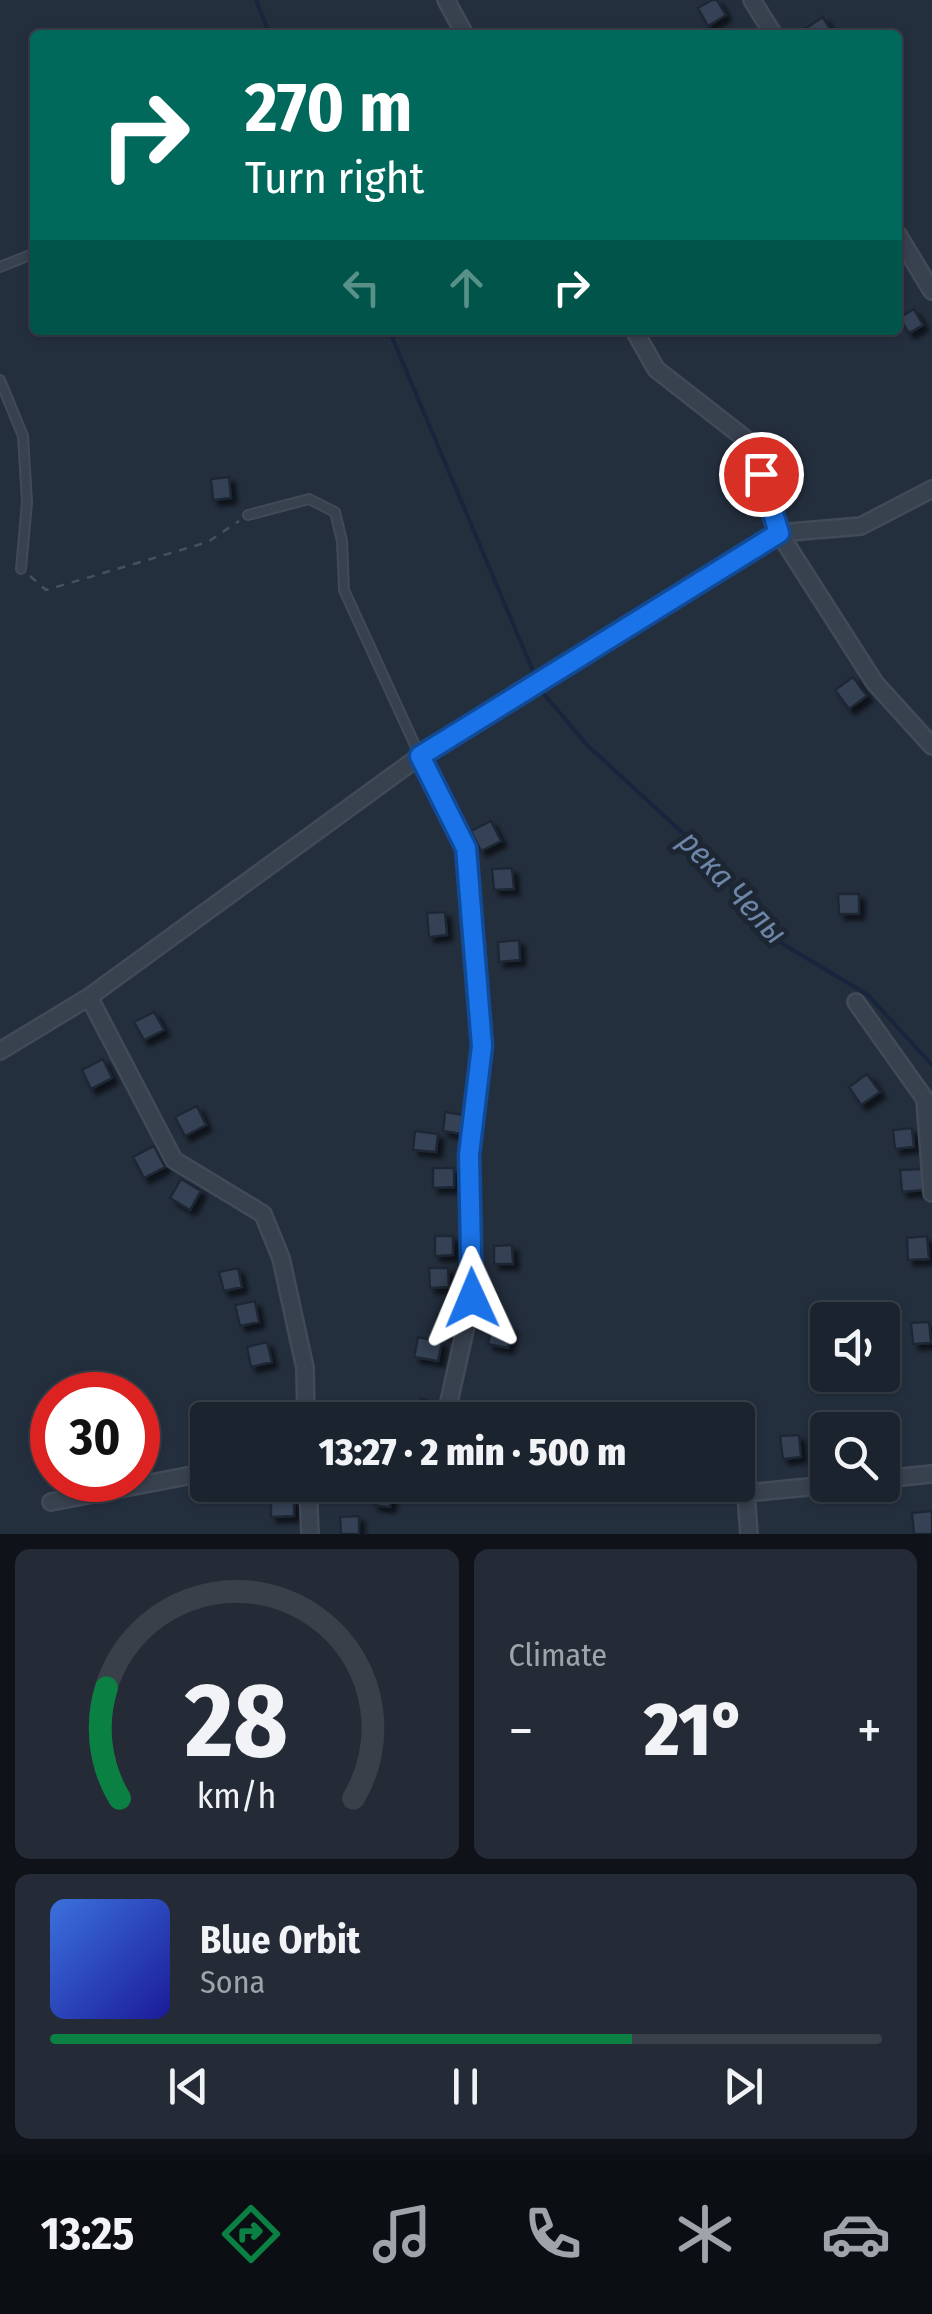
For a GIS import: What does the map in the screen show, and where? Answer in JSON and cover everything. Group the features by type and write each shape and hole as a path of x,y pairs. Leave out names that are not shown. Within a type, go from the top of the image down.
{"street":[{"path":"446,0 463,30"},
{"path":"752,0 771,30"},
{"path":"902,242 932,291"},
{"path":"637,335 656,368 752,444 779,533 875,683 932,746"},
{"path":"0,1051 89,997 420,756 779,533 861,526 932,488"},
{"path":"420,756 466,848 482,1046 469,1155 472,1298 449,1402"},
{"path":"89,997 174,1160 264,1214 280,1258 306,1368 306,1402"},
{"path":"856,1002 925,1099 932,1193"},
{"path":"900,1477 932,1474"},
{"path":"160,1481 190,1475"},
{"path":"755,1492 810,1487"},
{"path":"309,1502 310,1534"},
{"path":"747,1502 749,1534"}],"lane":[{"path":"0,267 30,255"},
{"path":"0,380 23,436 27,502 21,569"},
{"path":"248,515 309,499 334,512 342,541 344,590 420,756"}],"path":[{"path":"21,569 46,590 208,542 248,515"}],"building":[{"path":"717,0 726,15 708,26 698,8"},
{"path":"823,17 831,30 807,30"},
{"path":"914,309 923,325 909,333 902,316"},
{"path":"229,477 231,498 213,500 211,479"},
{"path":"853,677 867,696 849,709 835,690"},
{"path":"491,821 501,841 481,851 471,831"},
{"path":"512,868 514,889 494,890 492,869"},
{"path":"838,894 859,894 859,914 839,914"},
{"path":"445,912 447,935 429,937 427,913"},
{"path":"519,940 520,960 499,962 498,942"},
{"path":"154,1012 164,1030 144,1040 134,1022"},
{"path":"103,1059 112,1078 91,1089 82,1070"},
{"path":"867,1074 880,1092 861,1105 849,1087"},
{"path":"197,1106 206,1125 185,1136 175,1117"},
{"path":"445,1112 465,1115 462,1134 443,1131"},
{"path":"912,1128 914,1147 895,1149 893,1130"},
{"path":"415,1131 438,1134 436,1152 413,1150"},
{"path":"154,1146 165,1167 144,1178 133,1157"},
{"path":"433,1168 454,1168 454,1187 433,1188"},
{"path":"922,1169 923,1190 902,1192 900,1170"},
{"path":"181,1179 201,1191 190,1210 170,1198"},
{"path":"435,1236 453,1236 453,1255 435,1256"},
{"path":"927,1236 929,1259 908,1260 907,1238"},
{"path":"512,1245 513,1264 494,1264 494,1246"},
{"path":"238,1268 242,1287 224,1291 219,1272"},
{"path":"429,1268 448,1268 449,1287 430,1288"},
{"path":"255,1301 259,1322 240,1326 235,1305"},
{"path":"437,1315 455,1318 452,1335 434,1332"},
{"path":"929,1322 931,1343 913,1344 911,1323"},
{"path":"492,1324 512,1328 508,1348 488,1344"},
{"path":"418,1337 442,1342 438,1361 414,1357"},
{"path":"267,1342 272,1362 251,1367 247,1347"},
{"path":"799,1435 801,1457 783,1459 780,1436"},
{"path":"271,1502 294,1502 294,1516 271,1517"},
{"path":"373,1502 390,1502 390,1507"},
{"path":"932,1511 932,1534 914,1534 912,1513"},
{"path":"359,1516 359,1534 341,1534 340,1517"}],"waterway":[{"name":"река Челы","path":"256,0 268,30"},
{"name":"река Челы","path":"391,335 533,671"},
{"name":"река Челы","path":"544,694 587,745 696,845 778,941 868,995 932,1065"}],"route":[{"path":"472,1298 469,1155 482,1046 466,848 420,756 779,533 761,474"}]}
